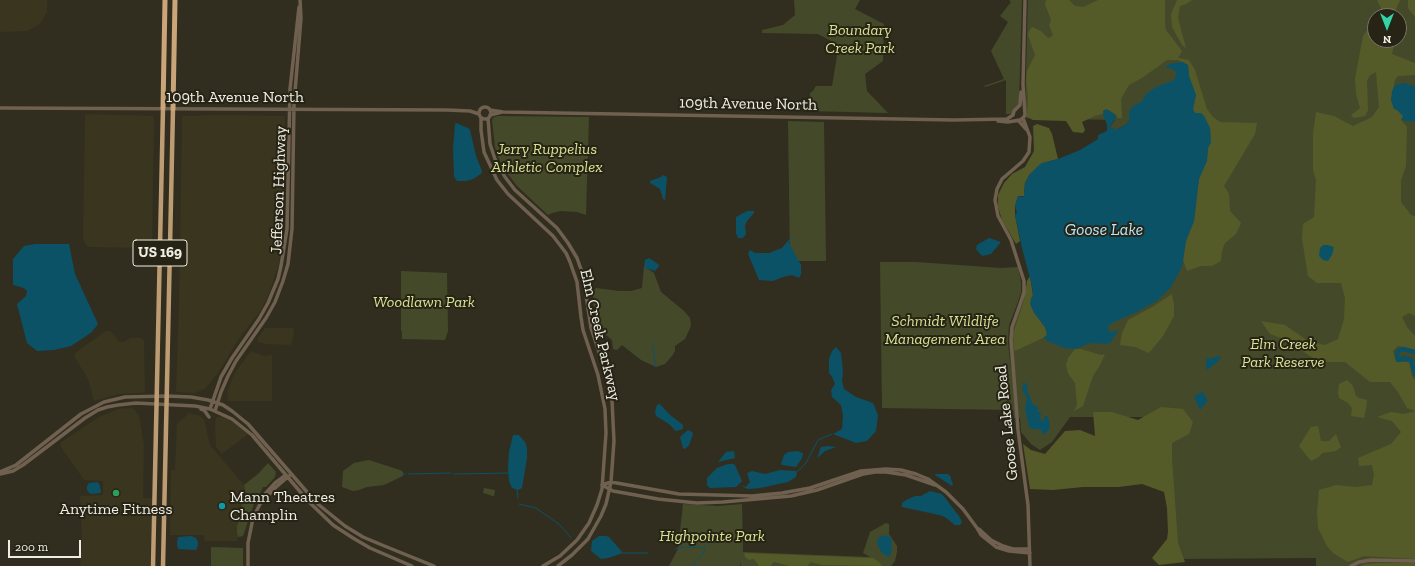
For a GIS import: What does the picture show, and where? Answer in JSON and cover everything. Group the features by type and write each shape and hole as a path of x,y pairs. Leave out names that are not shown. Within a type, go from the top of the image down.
{"highway":[{"name":"US 169","path":"153,566 165,0"},
{"name":"US 169","path":"163,566 175,0"}],"street":[{"name":"Jefferson Highway","path":"210,409 221,377 227,366 268,303 278,279 281,266 287,229 289,109 294,44 300,0"},
{"name":"Jefferson Highway","path":"215,411 228,376 275,302 288,264 292,229 294,110 301,18 300,0"},
{"path":"1018,120 1023,118 1025,115 1023,85 1025,0"},
{"path":"1023,85 1020,104 1018,109 1014,111 1013,115 1028,132"},
{"name":"109th Avenue North","path":"0,108 470,111 480,114 485,107 490,110 503,112 993,120 1007,119 1013,115"},
{"path":"1018,109 1024,111"},
{"name":"Elm Creek Parkway","path":"490,110 489,141 499,167 515,190 563,235 573,250 580,266 591,328 606,373 612,401 614,428 610,490 601,516 588,539 558,566"},
{"name":"109th Avenue North","path":"489,116 503,112"},
{"path":"480,114 484,118 489,116"},
{"name":"Elm Creek Parkway","path":"480,114 484,152 496,180 508,194 548,231 559,244 574,271 577,282 582,323 601,384 605,409 606,433 602,485 594,514 569,548 560,556 543,566"},
{"name":"Goose Lake Road","path":"1023,118 1030,137 1030,145 1027,154 1023,161 1007,173 1000,182 995,200 998,216 1012,242 1024,281 1024,293 1012,327 1011,339 1018,430 1028,505 1030,566"},
{"name":"109th Avenue North","path":"993,120 1002,122 1018,120"},
{"path":"0,473 16,465 74,419 96,406 120,398 167,396 190,397 212,401 232,411 248,424 319,505 345,526 382,546 434,566"},
{"path":"0,473 13,471 23,465 80,421 98,410 127,403 185,405 210,409 232,419 252,435 315,509 342,531 370,548 412,566"},
{"path":"185,405 204,410 209,417"},
{"path":"602,485 611,482 679,494 752,496 798,491 861,471 886,469 916,474 928,479 958,503 977,528 991,540 1013,549 1030,551"},
{"path":"602,485 610,490 672,501 714,503 791,496 817,490 863,474 876,472 906,475 937,486"},
{"path":"248,566 247,551 250,527 260,504 270,488 290,473"},
{"path":"1351,566 1359,562 1372,560 1415,561"}],"shaded area":[{"path":"0,0 47,0 47,12 40,24 27,31 0,32"},
{"path":"85,114 154,116 152,248 88,247 83,240"},
{"path":"182,116 285,116 284,233 279,263 269,294 261,310 238,340 220,370 205,389 194,393 176,392"},
{"path":"265,328 294,328 291,345 266,344 258,342 257,339"},
{"path":"106,331 110,331 120,342 124,342 130,338 141,338 144,341 145,390 142,393 118,394 94,401 88,379 74,356 75,353"},
{"path":"251,351 264,356 272,355 272,401 228,401 227,392 234,374"},
{"path":"118,409 134,409 139,416 144,444 143,498 152,498 150,566 80,566 82,540 80,496 103,495 103,481 84,480 61,447 60,443 99,417"},
{"path":"189,413 198,415 204,419 210,445 244,485 245,489 241,510 242,514 237,526 238,541 205,541 204,535 170,535 171,470 175,470 177,424"},
{"path":"222,416 234,421 248,434 222,454 216,447 215,424 216,418"}],"green space":[{"name":"Boundary Creek Park","path":"794,0 860,0 855,9 884,24 883,61 865,74 867,91 888,113 809,111 810,93 816,86 832,86 838,50 833,42 818,34 762,33 762,30 783,25 795,15"},
{"path":"1009,0 1022,0 1019,105 1012,114 1006,114 1006,80 985,87 984,86 1004,79 991,51 1008,22 1000,16 1011,2"},
{"name":"Elm Creek Park Reserve","path":"1028,0 1415,0 1415,566 1316,566 1316,558 1172,559 1172,557 1169,557 1168,417 1070,417 1052,442 1040,450 1031,444 1021,432 1020,418 1014,418 1013,410 882,408 880,262 916,262 1001,268 1018,267 1021,292 1009,325 1008,342 1011,372 1009,342 1024,283 1040,317 1060,340 1069,343 1089,335 1162,293 1170,286 1176,268 1179,248 1189,222 1190,211 1207,146 1207,128 1200,116 1192,114 1190,105 1193,99 1190,84 1185,76 1186,68 1183,65 1172,66 1179,70 1177,81 1162,87 1148,96 1140,106 1131,112 1129,121 1124,126 1117,129 1110,127 1115,120 1026,118"},
{"path":"1046,0 1069,0 1075,6 1083,7 1098,0 1165,0 1166,30 1182,51 1178,58 1189,60 1195,70 1207,109 1213,117 1220,122 1257,123 1255,134 1224,186 1229,194 1230,211 1241,223 1236,234 1225,243 1221,261 1212,266 1201,266 1187,271 1183,260 1186,241 1194,221 1199,179 1211,142 1210,128 1204,116 1201,113 1195,113 1193,109 1196,95 1189,76 1188,65 1178,60 1167,60 1142,78 1129,85 1121,99 1122,118 1117,118 1115,114 1109,110 1103,111 1103,114 1082,122 1085,130 1083,133 1073,132 1066,121 1033,120 1027,117 1028,96 1026,82 1027,71 1035,55 1028,35 1032,27 1041,31 1048,38 1053,35 1049,25 1051,20 1045,4"},
{"path":"1177,0 1192,0 1180,6 1178,18 1186,48 1182,45 1172,27 1171,14"},
{"path":"1377,0 1400,0 1396,8 1381,8"},
{"path":"1408,0 1415,0 1415,17 1408,8"},
{"path":"1367,30 1367,48 1393,48 1392,54 1415,63 1415,75 1398,76 1395,80 1391,100 1397,110 1404,116 1401,120 1407,127 1406,166 1401,180 1401,202 1411,215 1415,216 1415,316 1409,313 1402,317 1407,327 1415,336 1415,350 1398,346 1393,351 1396,362 1409,362 1412,376 1415,380 1415,411 1407,408 1398,392 1390,382 1370,382 1345,362 1325,362 1316,360 1286,340 1270,334 1261,321 1285,325 1308,341 1325,345 1338,339 1344,319 1345,298 1341,283 1317,283 1308,276 1302,239 1303,224 1314,217 1316,180 1313,170 1313,133 1316,112 1334,116 1353,126 1372,117 1379,107 1376,72 1370,75 1367,81 1368,110 1365,116 1354,118 1351,115 1360,108 1356,94 1355,79 1363,36"},
{"name":"Jerry Ruppelius Athletic Complex","path":"494,117 589,117 586,215 577,212 561,211 548,215 517,186 504,169 495,147 492,120"},
{"path":"788,121 824,122 826,261 790,261"},
{"path":"1037,124 1049,128 1052,134 1058,159 1047,162 1030,174 1025,183 1024,196 1018,196 1015,206 1015,215 1020,241 1016,244 1002,220 998,207 998,195 1004,183 1012,174 1025,167 1034,151 1033,126"},
{"path":"644,266 654,273 661,292 684,311 690,318 691,326 685,339 675,346 675,351 672,356 665,364 656,367 641,360 622,345 617,350 613,349 612,340 599,328 594,314 593,292 596,288 631,291 642,288"},
{"name":"Woodlawn Park","path":"401,271 447,273 448,331 445,340 402,339"},
{"path":"1030,276 1033,295 1031,299 1042,324 1045,327 1047,335 1015,351 1013,334 1024,300 1027,281"},
{"path":"1172,294 1174,316 1163,336 1149,353 1135,347 1120,345 1122,333 1128,320"},
{"path":"1075,349 1081,349 1101,355 1105,354 1093,376 1083,406 1074,411 1077,405 1075,383 1068,373 1066,365 1068,358"},
{"path":"1347,380 1353,386 1356,396 1367,400 1364,418 1351,416 1352,408 1348,403 1339,398 1339,384"},
{"path":"1161,407 1183,409 1193,422 1189,434 1172,443 1178,543 1185,562 1159,565 1152,558 1167,539 1167,508 1164,492 1142,484 1119,487 1083,487 1053,490 1030,489 1023,444 1031,450 1045,454 1065,431 1080,430 1095,436 1093,412 1112,412 1138,420"},
{"path":"1415,411 1415,559 1364,556 1348,562 1333,553 1327,546 1318,528 1317,513 1319,490 1336,485 1356,487 1372,485 1374,475 1372,465 1359,466 1358,458 1391,444 1401,432 1392,421 1377,417 1391,412 1404,414"},
{"path":"1318,426 1321,441 1329,441 1336,434 1341,447 1336,451 1322,453 1319,457 1311,461 1299,446 1311,427"},
{"path":"369,460 400,470 403,472 403,476 384,485 367,487 359,490 353,491 342,487 343,471 354,463"},
{"path":"268,463 276,472 275,477 266,487 263,487 260,494 256,498 243,536 238,537 237,526 242,514 241,510 245,489 244,485 258,474"},
{"path":"484,488 495,490 494,496 483,493"},
{"name":"Highpointe Park","path":"683,504 718,506 742,504 743,552 870,557 863,553 870,532 886,523 889,524 889,534 897,546 895,561 891,566 741,566 741,562 740,566 669,566 678,549"},
{"path":"211,547 243,548 243,566 211,566"},
{"path":"744,553 873,558 882,566 822,565 811,562 807,566 790,566 774,562 770,566 759,566 754,559 749,560 745,557"},
{"path":"1415,563 1415,566 1361,566 1365,564"}],"water":[{"name":"Goose Lake","path":"1183,62 1188,65 1189,76 1196,95 1193,109 1195,113 1201,113 1204,116 1210,128 1211,142 1208,148 1207,161 1199,179 1194,221 1186,241 1182,267 1171,287 1157,301 1112,323 1108,327 1109,331 1118,331 1111,342 1106,344 1091,343 1075,349 1064,348 1052,343 1043,338 1047,335 1045,327 1034,313 1030,304 1033,295 1032,286 1015,215 1017,212 1015,206 1018,196 1024,196 1025,183 1030,174 1042,163 1058,159 1080,150 1098,139 1098,135 1107,131 1107,125 1103,114 1103,111 1106,109 1117,116 1110,127 1117,129 1124,126 1129,121 1129,112 1132,107 1142,101 1146,94 1153,89 1175,79 1176,72 1171,68 1165,68 1169,64"},
{"path":"1405,83 1415,86 1415,122 1401,120 1403,116 1394,109 1391,100 1392,91 1395,85"},
{"path":"456,123 470,130 476,156 482,171 481,174 473,179 466,181 458,181 454,176 453,149"},
{"path":"663,175 667,177 665,200 663,199 660,189 650,183 650,181"},
{"path":"747,211 754,211 754,213 747,221 745,226 746,234 743,238 738,238 736,233 736,217"},
{"path":"792,236 789,243 801,265 801,274 799,278 792,275 773,281 759,280 748,254 750,250 755,253 769,253 782,248"},
{"path":"989,238 1001,242 991,254 982,256 976,249 977,245"},
{"path":"35,244 69,244 75,274 98,324 92,332 71,346 54,350 37,351 27,343 17,304 26,296 27,291 24,288 13,285 13,259 24,246"},
{"path":"1323,245 1334,247 1332,255 1328,261 1323,260 1319,256 1320,248"},
{"path":"649,258 659,266 655,271 649,269 647,270 644,265 645,260"},
{"path":"836,347 841,353 843,372 842,381 844,389 856,397 873,403 878,415 876,431 867,441 856,443 833,434 842,429 843,416 841,405 832,397 831,390 835,384 829,373 829,359 832,351"},
{"path":"1220,356 1221,358 1214,365 1206,370 1206,359"},
{"path":"1024,382 1028,386 1027,391 1033,404 1039,408 1037,411 1041,413 1040,419 1043,421 1045,416 1048,416 1050,427 1044,435 1041,430 1029,428 1025,409 1027,399 1022,389"},
{"path":"1203,392 1208,401 1200,410 1194,397"},
{"path":"660,404 669,414 683,425 683,429 676,431 669,424 656,416 655,412 657,405"},
{"path":"688,430 693,434 689,445 685,449 683,448 680,437"},
{"path":"513,435 519,435 525,442 527,448 527,458 522,488 518,490 512,488 509,481 509,452"},
{"path":"821,447 836,447 825,451 817,458"},
{"path":"734,451 735,458 718,462 726,452"},
{"path":"797,451 803,453 802,458 796,467 781,464 784,455 788,452"},
{"path":"728,464 735,465 742,481 736,487 710,488 707,485 707,478 717,468"},
{"path":"780,470 796,471 796,477 788,482 760,488 745,488 750,482 747,473 752,471 765,474"},
{"path":"935,474 948,474 951,477 953,485 952,486"},
{"path":"98,482 101,493 90,494 87,490 89,483"},
{"path":"930,491 942,494 959,516 962,522 960,525 955,525 945,517 939,515 902,507 902,503 906,500 915,496 921,496"},
{"path":"885,535 892,539 891,554 888,557 882,553 877,544 878,538"},
{"path":"191,536 196,538 198,542 196,550 178,549 178,537"},
{"path":"599,536 609,537 623,553 601,559 591,551 592,541"}],"waterway":[{"path":"652,342 656,367"},
{"path":"1415,352 1403,349 1398,351 1397,357 1399,360 1405,358 1411,360 1415,374"},
{"path":"797,472 806,463 818,440 832,434"},
{"path":"408,474 451,473"},
{"path":"454,474 510,473"},
{"path":"517,489 518,498"},
{"path":"519,504 536,508 560,525 571,538"},
{"path":"675,549 684,547"},
{"path":"686,547 705,548 703,554 691,566"},
{"path":"623,553 648,553"}],"place":[{"name":"Anytime Fitness","path":"116,493"},
{"name":"Mann Theatres Champlin","path":"222,506"}],"park label":[{"name":"Schmidt Wildlife Management Area","path":"945,330"}]}
